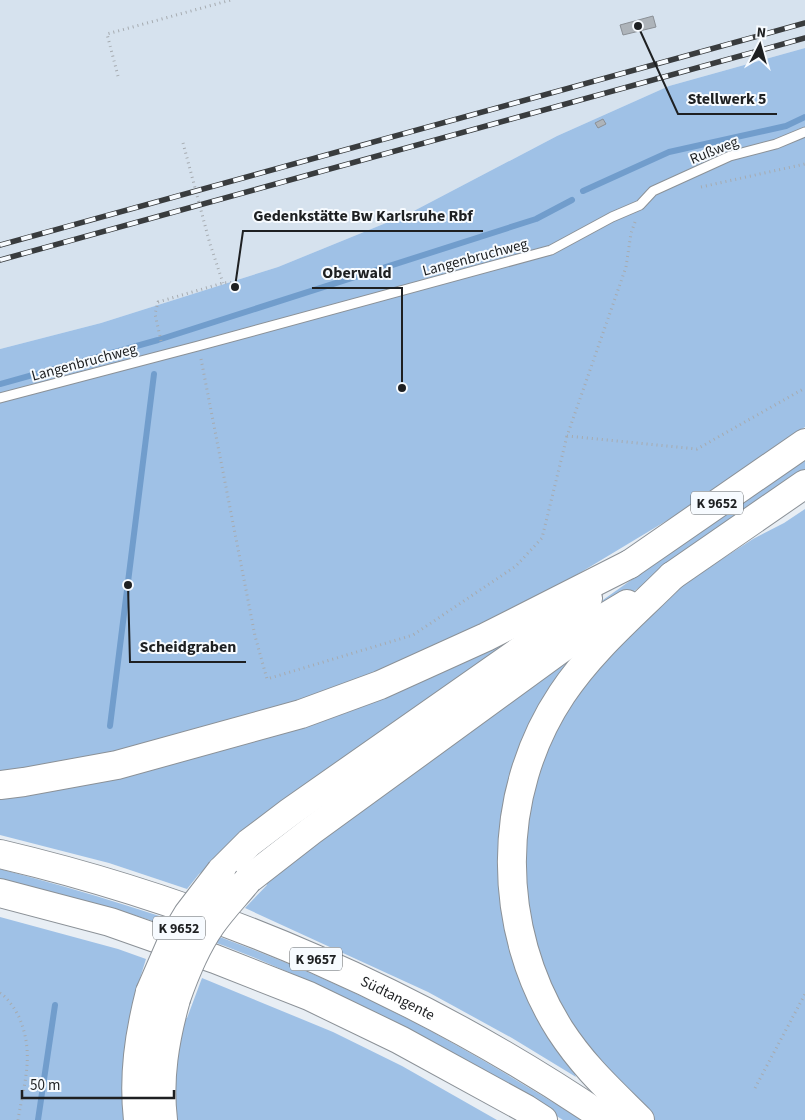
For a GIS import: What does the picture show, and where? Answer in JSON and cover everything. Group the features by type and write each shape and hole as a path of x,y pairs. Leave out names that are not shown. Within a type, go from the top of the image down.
{"main road":[{"name":"K 9652","path":"163,996 173,939 188,914 221,871 249,843 290,812 541,636 630,564 805,443"},
{"name":"K 9652","path":"672,576 805,484"},
{"path":"0,785 117,765 301,714 380,685 468,645 630,564"},
{"path":"138,1120 136,1087 138,1049 163,996 185,973 211,924 248,880 311,830 602,620 672,576"},
{"path":"640,1120 612,1094 585,1064 546,1007 534,981 525,957 517,926 511,875 512,842 518,796 527,767 538,739 557,701 595,651 672,576"},
{"name":"Südtangente","path":"0,854 79,874 185,908 278,943 344,971 420,1008 483,1043 548,1081 607,1120"},
{"name":"K 9657","path":"0,893 110,922 215,959 309,996 400,1040 534,1116"},
{"path":"163,996 161,1088 163,1120"}],"lane":[{"name":"Rußweg","path":"640,205 654,191 730,156 776,144 805,132"},
{"name":"Langenbruchweg","path":"0,398 551,250 612,217 640,205"}],"path":[{"path":"118,76 107,34 231,0"},
{"path":"183,143 210,244 223,282"},
{"path":"695,188 805,164"},
{"path":"198,346 255,636 267,678 413,635 516,566 542,538 567,436 626,267 631,233 640,205"},
{"path":"163,347 156,314 158,302 223,282 235,282"},
{"path":"567,436 697,450 805,388"},
{"path":"0,994 16,1011 28,1042 28,1060 18,1120"},
{"path":"755,1088 805,994"}],"shaded area":[{"path":"0,0 805,0 805,48 669,86 557,136 408,214 278,267 101,323 0,349"},
{"path":"805,48 805,427 691,506 563,583 511,612 333,691 162,743 0,774 0,349 101,323 278,267 408,214 557,136 669,86"},
{"path":"805,457 805,469 511,679 240,877 245,859 569,624"},
{"path":"805,509 805,1120 655,1120 627,1096 598,1063 553,997 526,913 522,832 542,752 569,701 637,622 691,579 753,539 784,523"},
{"path":"537,622 199,874 187,889 109,863 0,835 0,794 68,785"},
{"path":"570,662 502,875 576,1077 512,1038 428,992 245,908 267,885 266,882 330,831 553,669"},
{"path":"0,869 144,911 239,944 286,963 378,1004 430,1031 582,1120 563,1120 452,1054 338,995 260,960 132,914 0,879"},
{"path":"0,917 118,949 146,959 137,988 127,1120 0,1120"},
{"path":"202,978 333,1032 402,1066 497,1120 176,1120 173,1096 177,1059 185,1018 187,1018"}],"building":[{"path":"653,16 656,27 623,35 620,25"},
{"path":"603,119 606,124 598,128 595,123"}],"waterway":[{"path":"583,191 669,152 786,126 805,117"},
{"path":"0,384 158,340 536,219 572,200"},
{"path":"110,726 154,374"},
{"path":"38,1120 55,1005"}],"railway":[{"path":"0,245 805,23"},
{"path":"0,260 805,38"}],"place":[{"name":"Stellwerk 5","path":"638,26"},
{"name":"Gedenkstätte Bw Karlsruhe Rbf","path":"235,287"},
{"name":"Oberwald","path":"402,388"},
{"name":"Scheidgraben","path":"128,585"}]}
